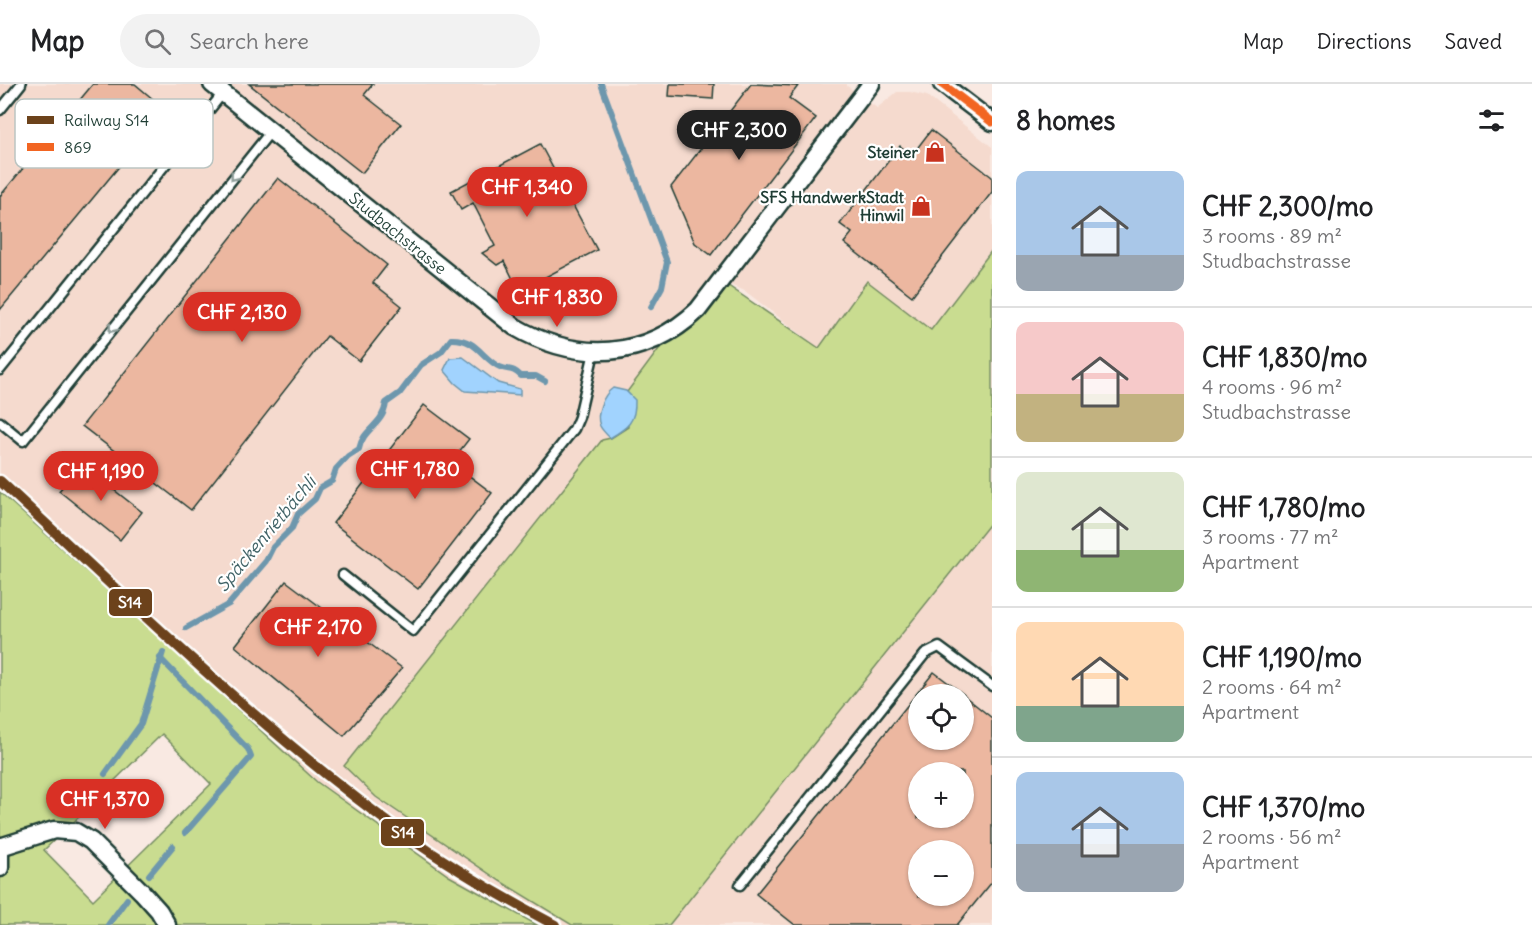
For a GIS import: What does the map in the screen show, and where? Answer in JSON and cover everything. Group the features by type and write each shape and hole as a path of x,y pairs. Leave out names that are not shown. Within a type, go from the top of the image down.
{"street":[{"name":"Studbachstrasse","path":"217,88 515,327 559,347 594,352 625,349 648,342 673,330 698,310 871,84"},
{"path":"942,84 992,122"},
{"path":"0,868 0,846 54,830 76,832 91,841 142,891 159,911 167,925"}],"lane":[{"path":"0,110 21,84"},
{"path":"0,422 23,441 271,131"},
{"path":"0,370 155,168"},
{"path":"344,575 413,631 574,429 579,417 594,352"},
{"path":"740,885 925,654 939,647 992,686"}],"shaded area":[{"path":"0,84 847,84 877,108 897,92 927,96 992,147 992,250 931,330 819,348 745,291 721,281 628,427 602,441 344,766 376,797 500,881 572,925 537,925 449,877 317,782 0,492"},
{"path":"992,521 992,925 669,925 705,878"}],"green space":[{"path":"992,250 992,521 669,925 572,925 500,881 376,797 344,766 602,440 611,438 628,427 627,392 673,330 721,281 819,348 867,281 931,330"},
{"path":"0,492 317,782 449,876 537,925 0,925","holes":["162,734 211,784 93,900 44,850 82,814 68,801 89,780 96,786 108,787"]}],"water":[{"path":"463,357 498,383 520,389 520,395 465,391 444,370 450,358"},
{"path":"613,388 626,391 635,400 635,408 629,424 610,438 600,426 599,411 603,400"}],"building":[{"path":"93,84 135,84 153,99 81,99"},
{"path":"249,84 373,84 364,95 401,124 362,173"},
{"path":"670,84 714,84 713,99 669,96"},
{"path":"751,84 798,86 789,98 816,118 711,255 695,243 671,187"},
{"path":"931,130 992,177 992,192 912,296 844,243 852,233 840,224 900,146 912,155"},
{"path":"540,144 597,250 519,291 504,261 497,265 482,253 495,246 473,203 461,210 451,191"},
{"path":"23,168 118,168 0,310 0,196"},
{"path":"278,178 387,265 373,283 402,306 359,361 327,336 191,510 82,426"},
{"path":"424,405 469,439 451,462 492,493 418,589 333,523"},
{"path":"81,464 142,512 120,540 59,491"},
{"path":"286,581 402,668 344,736 235,646"},
{"path":"934,672 950,684 924,684"},
{"path":"908,704 908,750 974,750 974,704 992,718 992,882 974,904 974,840 908,840 908,906 972,906 957,925 795,925 756,894"}],"waterway":[{"path":"601,84 667,262 662,287 651,307"},
{"name":"Späckenrietbächli","path":"186,628 229,604 266,561 273,547 292,528 298,514 315,499 320,488 332,481 336,469 348,456 359,449 364,436 381,417 386,403 400,393 421,365 441,352 451,339 473,345 500,367 513,370 521,376 536,376 545,381"},
{"name":"Späckenrietbächli","path":"105,774 141,724 163,652"},
{"path":"160,658 248,749 251,757 185,833"},
{"path":"149,875 173,846"},
{"path":"108,925 127,899"}],"rail line":[{"name":"S14","path":"0,481 198,665 353,796 443,860 555,925"}],"transit line":[{"name":"869","path":"942,84 992,122"}],"place":[{"name":"Steiner","path":"935,152"},
{"name":"SFS HandwerkStadt Hinwil","path":"921,206"}]}
